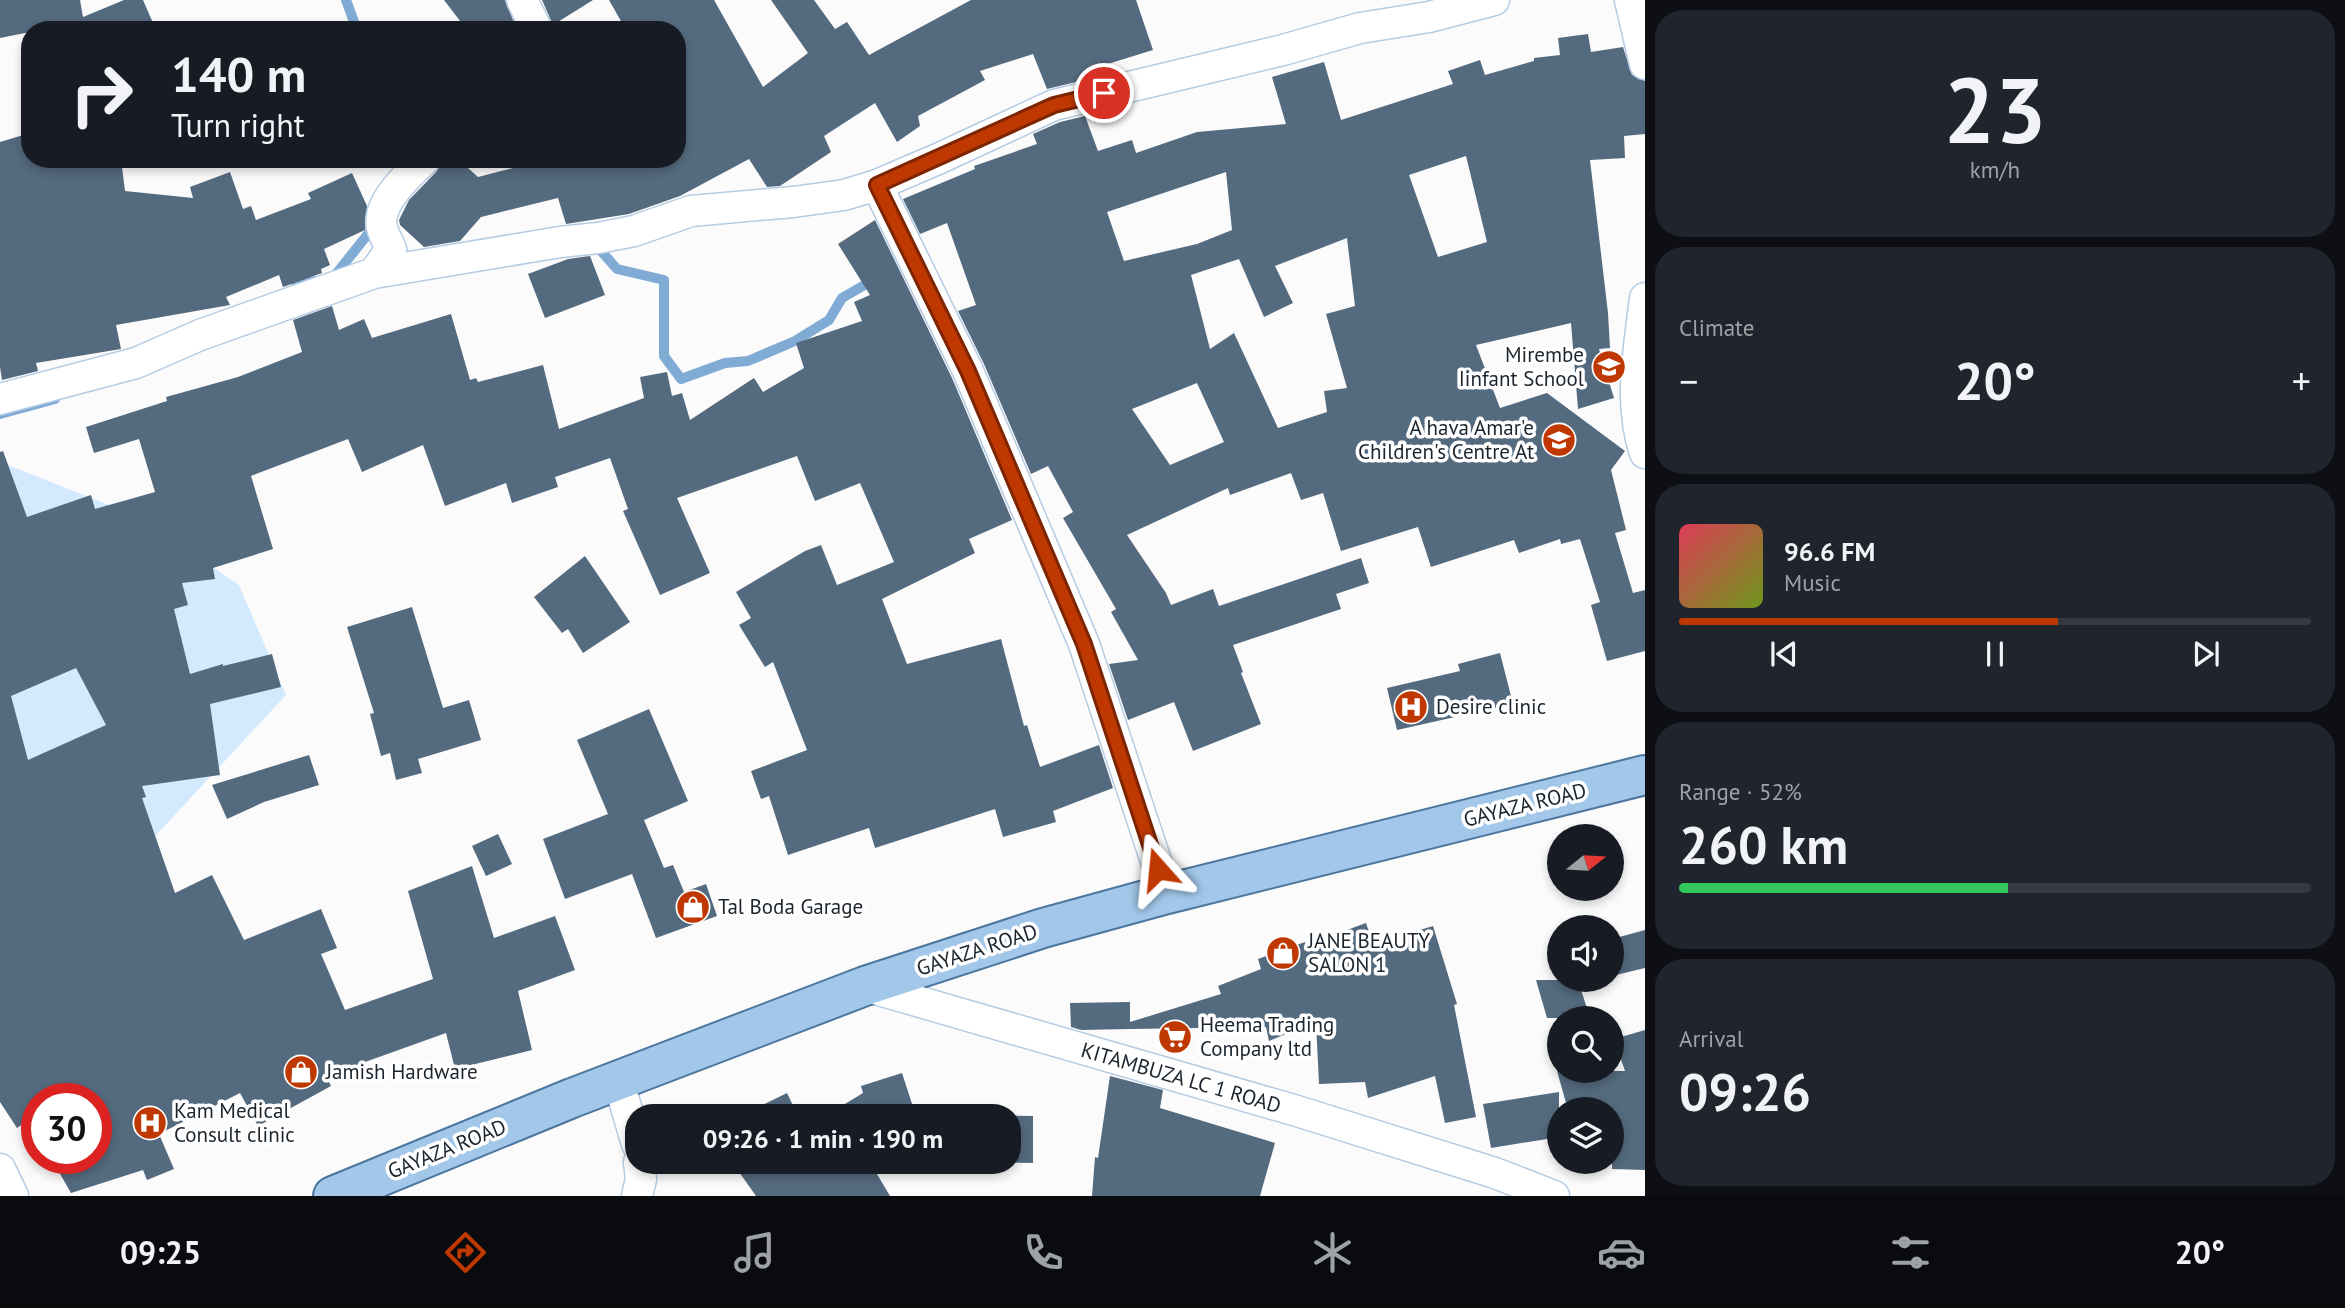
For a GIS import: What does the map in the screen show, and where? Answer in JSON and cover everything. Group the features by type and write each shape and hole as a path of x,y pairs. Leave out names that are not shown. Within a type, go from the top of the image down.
{"main road":[{"name":"GAYAZA ROAD","path":"333,1196 618,1080 865,986 1043,928 1167,894 1645,775"}],"street":[{"path":"522,0 532,21"},
{"path":"0,399 136,363 200,335 374,273 634,231 691,211 821,199 877,185 1054,105 1283,50 1360,28 1429,17 1494,0"},
{"path":"1630,0 1645,64"},
{"path":"374,273 391,249 381,225 387,201 416,168"},
{"path":"877,185 968,371 1084,644 1167,894"},
{"path":"1645,298 1635,398 1645,453"},
{"name":"KITAMBUZA LC 1 ROAD","path":"865,986 1297,1111 1499,1184 1554,1196"},
{"path":"618,1080 625,1104"},
{"path":"0,1169 13,1196"},
{"path":"637,1196 640,1174"}],"shaded area":[{"path":"0,462 137,516 239,585 286,695 134,859 0,887"}],"building":[{"path":"0,0 80,0 83,17 124,0 143,0 152,21 21,21 21,34 0,38"},
{"path":"444,0 505,0 513,21 460,21"},
{"path":"542,0 593,0 559,21 551,21"},
{"path":"609,0 714,0 763,87 808,53 771,0 814,0 835,29 847,22 869,55 971,0 1136,0 1153,50 1098,67 1101,76 1047,89 1033,54 980,71 985,80 918,116 920,126 897,142 875,103 824,136 831,152 780,186 767,187 749,159 680,196 629,214 566,224 558,198 481,217 460,241 424,247 400,225 399,220 409,200 438,168 468,168 478,177 512,168 686,168 686,21 621,21"},
{"path":"1588,34 1591,52 1623,47 1632,75 1645,81 1645,134 1624,136 1625,158 1590,160 1610,348 1599,349 1614,398 1578,409 1571,323 1476,345 1500,408 1547,393 1625,451 1611,470 1626,530 1615,533 1633,593 1645,590 1645,651 1607,661 1591,605 1600,602 1580,539 1561,544 1560,539 1519,553 1514,540 1431,567 1418,527 1341,551 1323,493 1301,500 1291,473 1230,495 1228,488 1127,535 1166,593 1171,605 1213,589 1219,606 1361,558 1369,583 1336,594 1341,609 1233,645 1261,724 1193,751 1174,702 1128,720 1109,664 1138,660 1111,612 1116,609 1063,518 1073,512 1048,466 1031,474 958,311 976,305 947,223 920,234 903,199 975,169 974,166 1037,144 1033,134 1060,122 1085,116 1098,151 1132,140 1136,153 1197,132 1286,124 1272,77 1324,62 1341,120 1453,84 1448,71 1480,60 1485,75 1534,61 1534,58 1560,55 1558,38","holes":["1466,156 1487,242 1438,257 1409,175","1226,172 1232,230 1197,244 1124,261 1107,212","1347,238 1355,306 1326,314 1347,388 1324,391 1327,412 1278,428 1234,333 1210,349 1191,275 1239,259 1264,317 1293,303 1275,266","1197,383 1224,442 1170,465 1132,409"]},
{"path":"21,136 21,168 122,168 125,191 193,198 190,187 230,172 243,209 251,206 256,220 311,199 308,193 352,173 367,206 365,230 324,249 330,265 321,269 322,273 283,287 279,275 226,297 230,305 116,325 121,349 36,363 38,371 2,380 0,142"},
{"path":"875,220 952,378 1012,520 969,539 975,553 882,599 907,664 1001,639 1024,726 1027,725 1040,767 1099,745 1113,788 1053,811 1056,822 1003,837 995,809 875,848 869,828 788,855 769,796 761,799 751,771 807,750 773,662 765,667 739,625 751,618 736,592 805,551 821,545 837,585 894,562 860,483 815,501 797,456 677,498 710,573 660,595 623,511 628,509 610,458 555,477 558,487 512,503 506,483 445,506 423,445 362,472 348,439 251,476 273,549 213,568 215,579 182,583 188,605 174,609 190,674 272,654 281,687 210,704 220,775 142,786 146,797 142,798 175,893 212,875 244,940 321,909 337,948 321,954 345,1010 433,979 408,891 472,866 494,938 555,916 575,970 518,991 532,1050 455,1069 446,1033 326,1076 331,1086 258,1126 240,1093 159,1134 174,1169 147,1180 143,1170 71,1193 60,1174 112,1174 112,1083 21,1083 21,1125 17,1128 0,1102 0,452 3,451 27,517 91,495 95,509 155,492 139,439 94,453 86,427 167,401 166,397 238,377 302,352 293,320 332,306 339,330 364,319 372,338 451,314 470,380 476,378 478,382 543,365 559,429 644,398 640,377 667,372 672,396 682,393 690,420 754,378 763,392 804,368 796,343 862,321 854,302 870,295 838,244","holes":["76,668 106,725 28,760 11,696"]},
{"path":"590,256 605,295 545,318 528,274 568,259"},
{"path":"585,556 630,622 583,653 568,629 562,633 534,597"},
{"path":"412,607 443,708 469,700 481,740 418,759 422,773 396,780 390,753 381,756 370,714 374,713 347,627"},
{"path":"1500,653 1513,704 1397,730 1387,688 1460,671 1458,664"},
{"path":"649,709 688,801 644,820 664,868 673,865 684,892 706,884 717,916 656,938 632,874 565,899 543,839 608,814 577,740"},
{"path":"309,755 319,785 264,802 227,819 212,785"},
{"path":"498,834 512,864 486,876 472,846"},
{"path":"1366,923 1373,944 1433,926 1457,1004 1454,1005 1476,1117 1445,1123 1435,1076 1368,1098 1365,1082 1319,1084 1316,1022 1269,1041 1266,1027 1081,1030 1071,1027 1070,1003 1130,1002 1130,1022 1221,994 1218,986 1261,969 1258,959 1305,942 1306,945"},
{"path":"1645,930 1645,968 1624,973 1624,936"},
{"path":"1536,980 1547,980 1547,992 1582,992 1586,1006 1547,1006 1547,1018"},
{"path":"1645,1030 1645,1170 1624,1169 1624,1097 1564,1097 1560,1083 1624,1083 1624,1036"},
{"path":"902,1073 912,1104 845,1104 863,1093 861,1086"},
{"path":"1110,1076 1163,1090 1160,1108 1275,1143 1260,1196 1092,1196 1095,1157 1098,1158"},
{"path":"1559,1092 1559,1097 1547,1097 1547,1139 1491,1148 1483,1104"},
{"path":"787,1093 792,1104 764,1104"},
{"path":"1021,1116 1033,1116 1033,1163 1021,1163"},
{"path":"740,1174 877,1174 890,1196 756,1196"}],"waterway":[{"path":"346,0 354,21"},
{"path":"332,279 376,224"},
{"path":"592,244 617,269 664,280 664,356 681,379 725,363 748,361 795,341 829,320 842,298 875,279"},
{"path":"296,283 316,281"},
{"path":"0,414 55,399"}],"place":[{"name":"Mirembe Iinfant School","path":"1609,367"},
{"name":"A hava Amar'e Children's Centre At","path":"1559,440"},
{"name":"Desire clinic","path":"1411,707"},
{"name":"Tal Boda Garage","path":"693,907"},
{"name":"JANE BEAUTY SALON 1","path":"1283,953"},
{"name":"Heema Trading Company ltd","path":"1175,1037"},
{"name":"Jamish Hardware","path":"301,1072"},
{"name":"Kam Medical Consult clinic","path":"150,1123"}],"route":[{"path":"1104,93 1054,105 877,185 968,371 1084,644 1158,869"}]}
